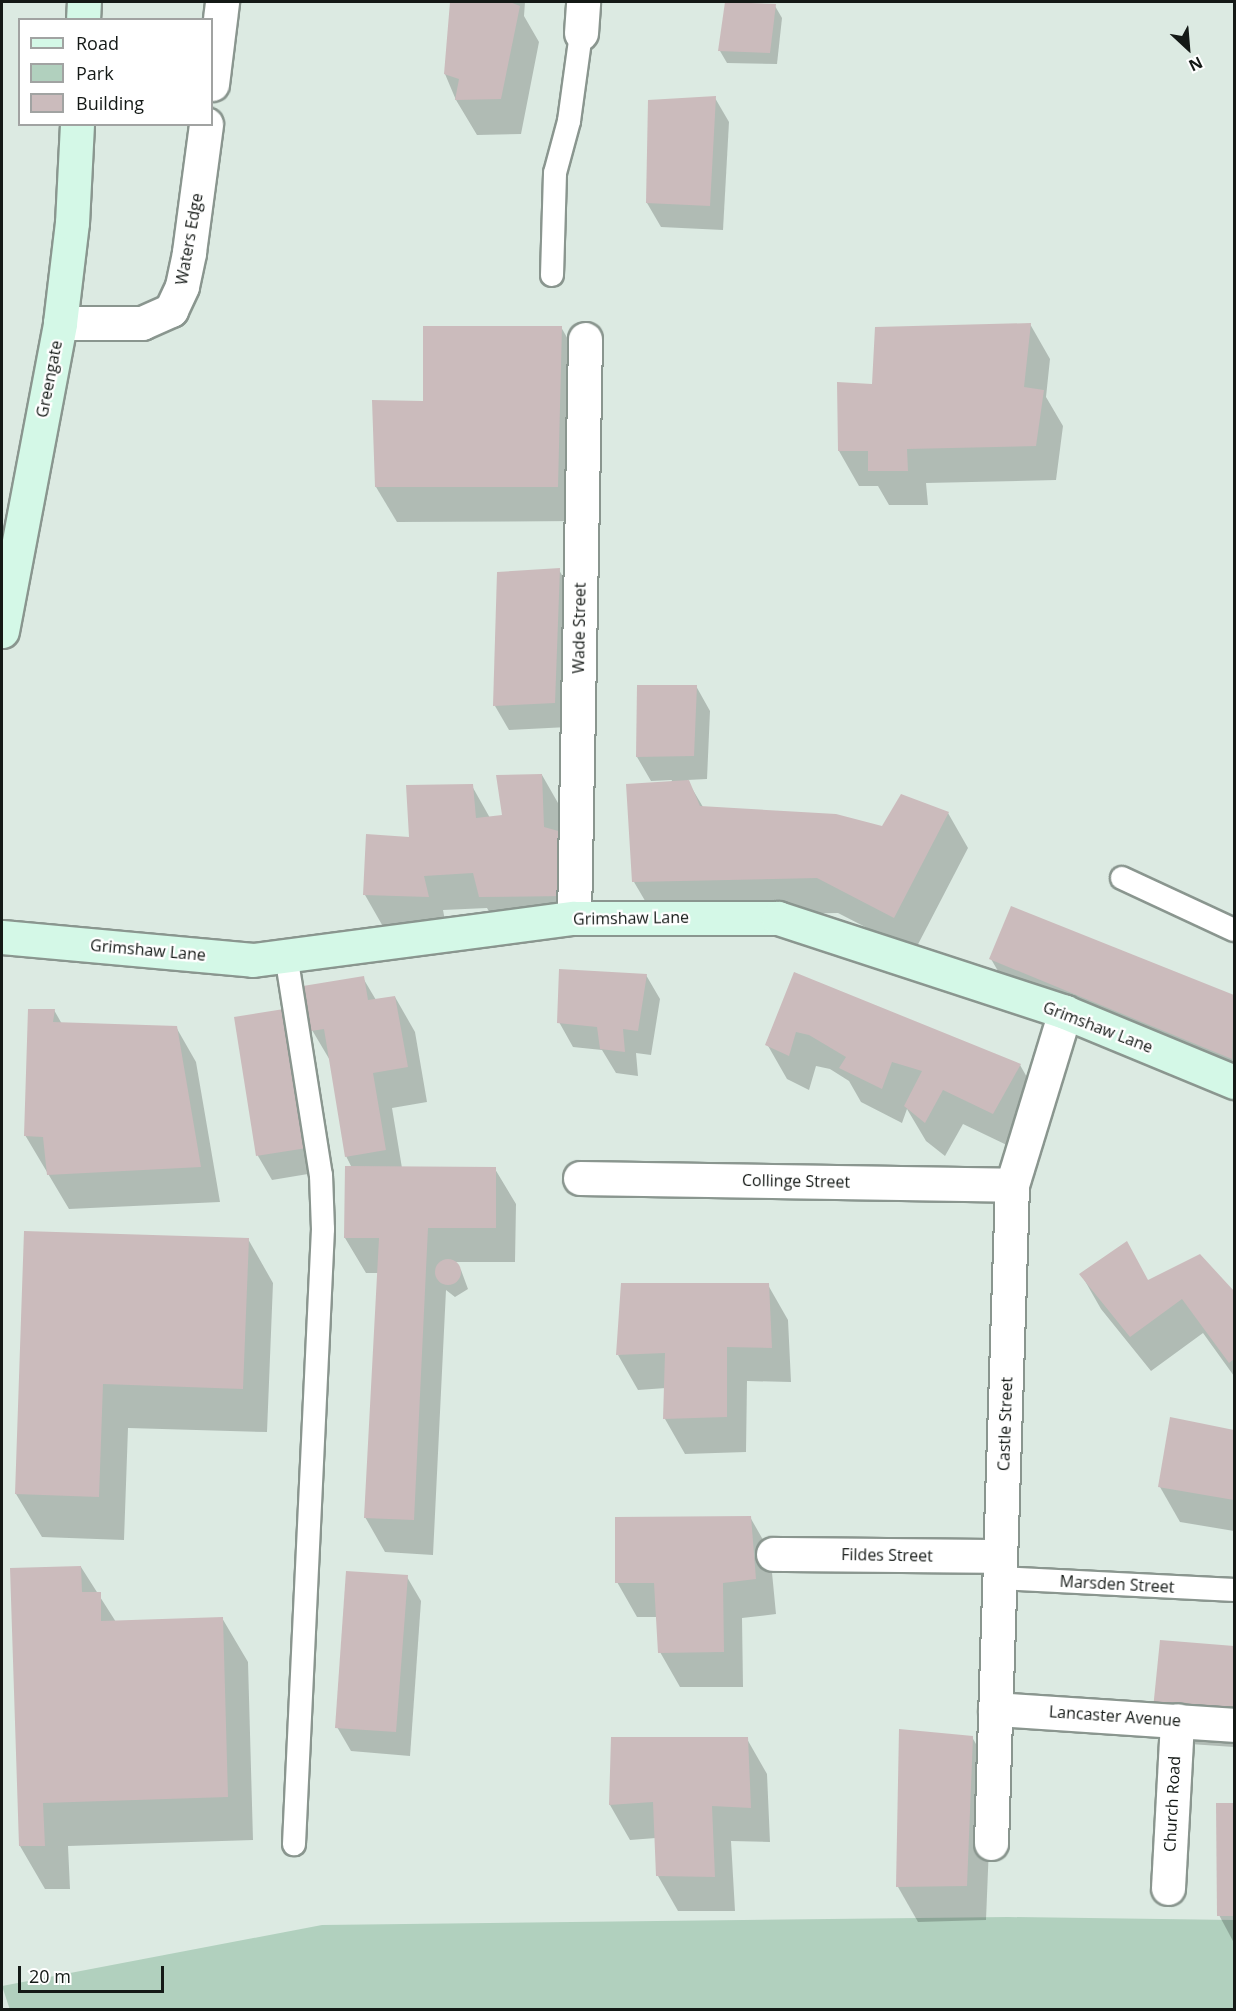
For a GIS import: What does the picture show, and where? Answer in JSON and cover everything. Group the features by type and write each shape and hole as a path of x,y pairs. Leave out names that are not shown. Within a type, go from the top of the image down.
{"main road":[{"path":"83,18 84,2"},
{"name":"Greengate","path":"2,630 60,323 72,223 77,126"},
{"name":"Grimshaw Lane","path":"2,937 253,960 574,918 778,918 1065,1012 1234,1082"}],"street":[{"path":"213,76 222,2"},
{"path":"581,33 583,2"},
{"name":"Waters Edge","path":"60,323 142,323 171,310 182,285 189,252 206,126"},
{"name":"Wade Street","path":"574,918 585,339"},
{"name":"Castle Street","path":"991,1843 1012,1185 1065,1012"},
{"name":"Collinge Street","path":"580,1178 1012,1185"},
{"name":"Fildes Street","path":"772,1554 1000,1567"},
{"name":"Lancaster Avenue","path":"995,1708 1234,1725"},
{"name":"Church Road","path":"1168,1888 1177,1720"}],"lane":[{"path":"552,275 555,173 569,121 581,33"},
{"path":"1122,878 1234,930"},
{"path":"286,955 321,1176 323,1229 294,1844"},
{"name":"Marsden Street","path":"1000,1567 1234,1590"}],"green space":[{"path":"1008,1917 1234,1920 1234,2009 10,2010 2,1986 322,1925"}],"building":[{"path":"450,2 510,2 520,6 501,99 455,100 459,79 444,74"},
{"path":"725,2 776,4 770,53 718,51"},
{"path":"716,96 710,206 646,203 648,100"},
{"path":"1031,323 1024,387 1044,390 1036,446 907,449 908,471 868,471 868,451 838,451 837,382 872,384 875,327"},
{"path":"423,326 562,326 558,487 375,487 372,400 423,401"},
{"path":"560,568 555,703 493,706 497,572"},
{"path":"637,685 697,685 694,756 636,757"},
{"path":"542,774 544,827 569,834 567,896 479,897 473,873 424,876 429,897 363,895 366,834 409,837 406,785 473,784 476,818 502,815 496,775"},
{"path":"689,780 700,806 836,814 882,826 901,794 949,812 894,918 817,878 632,882 626,784"},
{"path":"1011,906 1234,995 1232,1059 989,959"},
{"path":"559,969 647,974 638,1031 623,1029 625,1052 600,1049 597,1027 557,1023"},
{"path":"794,972 1021,1064 993,1114 943,1090 925,1123 904,1106 922,1071 892,1062 882,1089 839,1068 846,1057 809,1035 796,1032 789,1056 765,1045"},
{"path":"364,976 368,1000 395,996 408,1067 373,1073 386,1150 345,1157 324,1029 311,1031 303,986"},
{"path":"28,1009 55,1009 53,1022 177,1026 201,1167 47,1175 43,1137 24,1136"},
{"path":"284,1009 307,1148 256,1156 234,1017"},
{"path":"345,1166 496,1167 496,1228 428,1228 414,1520 364,1518 379,1238 344,1238"},
{"path":"24,1231 249,1238 243,1389 103,1384 99,1497 15,1494"},
{"path":"1127,1241 1148,1280 1200,1254 1234,1291 1234,1359 1229,1363 1182,1299 1130,1337 1079,1274"},
{"path":"448,1259 457,1263 461,1272 457,1281 448,1285 439,1281 435,1272 439,1263"},
{"path":"621,1283 769,1283 772,1348 727,1347 727,1417 663,1419 665,1353 616,1355"},
{"path":"1170,1417 1234,1430 1234,1500 1158,1487"},
{"path":"751,1516 756,1579 723,1583 724,1652 658,1653 654,1583 615,1583 615,1517"},
{"path":"81,1566 82,1592 101,1592 101,1621 223,1617 228,1797 43,1803 45,1846 19,1846 10,1568"},
{"path":"346,1571 408,1575 396,1732 335,1728"},
{"path":"1160,1640 1234,1646 1234,1713 1153,1709"},
{"path":"899,1729 973,1736 967,1886 896,1887"},
{"path":"611,1737 748,1737 751,1808 712,1806 715,1877 656,1876 653,1802 609,1805"},
{"path":"1216,1803 1234,1803 1234,1916 1217,1916"}]}
